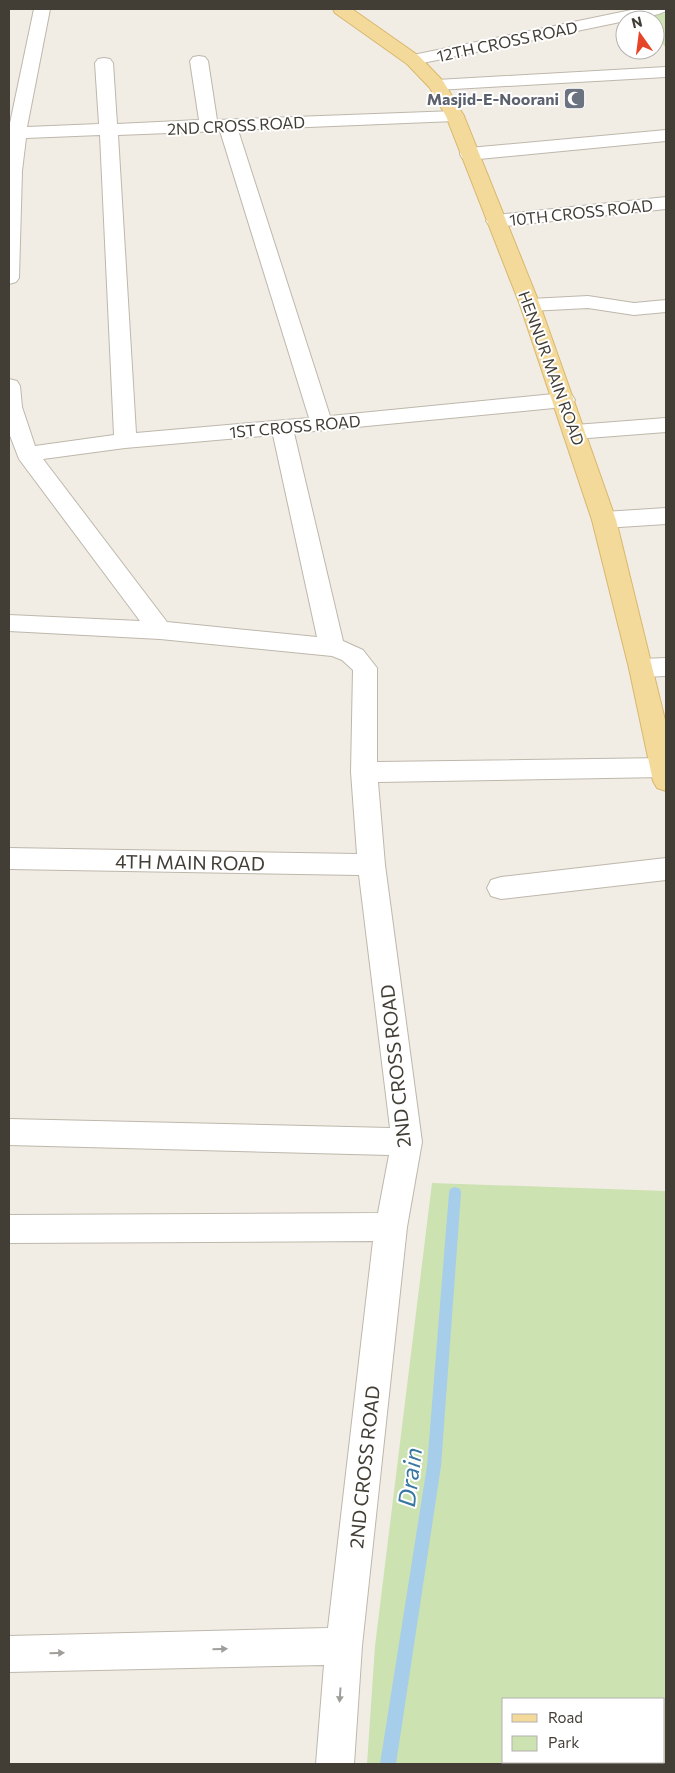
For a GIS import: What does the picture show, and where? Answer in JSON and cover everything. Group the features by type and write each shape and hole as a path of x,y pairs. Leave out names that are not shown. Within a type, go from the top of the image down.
{"main road":[{"name":"HENNUR MAIN ROAD","path":"341,9 413,60 437,85 455,116 530,306 604,520 641,668 665,776"}],"street":[{"path":"9,278 13,171 17,134 42,9"},
{"name":"12TH CROSS ROAD","path":"413,60 659,9"},
{"path":"199,61 218,125 322,424"},
{"path":"104,63 110,131 118,350 124,441"},
{"path":"437,85 666,72"},
{"name":"2ND CROSS ROAD","path":"17,134 455,116"},
{"path":"470,154 666,135"},
{"name":"10TH CROSS ROAD","path":"496,221 666,203"},
{"path":"530,306 588,302 634,309 666,306"},
{"path":"9,386 11,407 28,454 160,630"},
{"name":"1ST CROSS ROAD","path":"28,454 124,441 282,428 564,400"},
{"path":"575,432 666,425"},
{"path":"282,428 332,646"},
{"path":"604,520 666,516"},
{"name":"2ND CROSS ROAD","path":"9,623 160,630 332,646 347,649 356,656 365,668 364,772 371,865 406,1142 391,1227 344,1646 336,1764"},
{"path":"641,668 666,667"},
{"path":"364,772 665,776"},
{"name":"4TH MAIN ROAD","path":"9,859 371,865"},
{"path":"501,888 666,870"},
{"path":"9,1132 406,1142"},
{"path":"9,1229 391,1227"},
{"path":"9,1654 344,1646"}],"green space":[{"path":"666,13 666,48 665,47"},
{"path":"432,1183 666,1191 666,1764 367,1764 375,1646"}],"waterway":[{"name":"Drain","path":"388,1764 434,1466 455,1193"}],"place":[{"name":"Masjid-E-Noorani","path":"575,98"}]}
